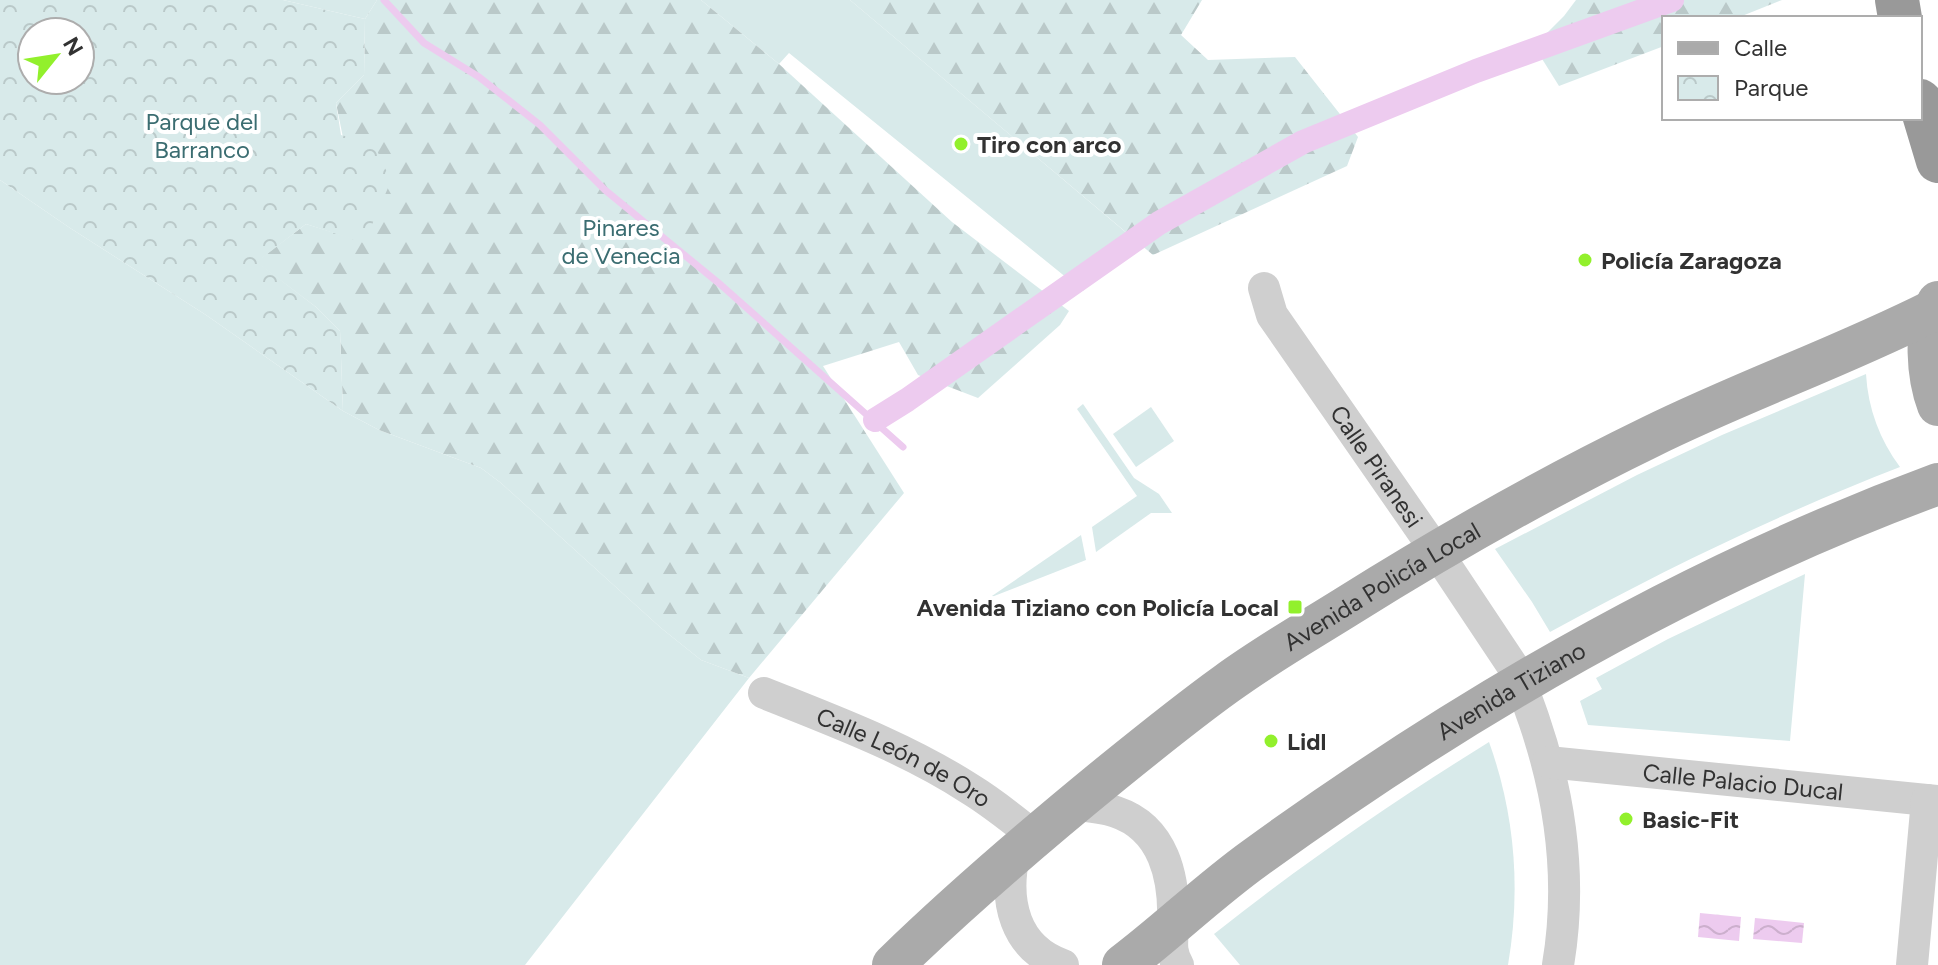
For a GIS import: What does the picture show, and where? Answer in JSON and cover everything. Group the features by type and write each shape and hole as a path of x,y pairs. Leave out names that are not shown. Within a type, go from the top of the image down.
{"highway":[{"path":"1922,108 1938,161"}],"main road":[{"name":"Avenida Policía Local","path":"893,965 1024,846 1228,682 1436,551 1500,515 1651,436 1897,329 1936,306"},
{"path":"1936,306 1928,354 1938,405"},
{"name":"Avenida Tiziano","path":"1123,965 1176,945 1216,887 1300,825 1427,739 1521,682 1633,619 1755,559 1938,484"}],"street":[{"name":"Calle Piranesi","path":"1264,288 1272,315 1436,551 1521,682 1548,762 1563,845 1564,917 1558,965"},
{"name":"Calle León de Oro","path":"764,693 842,724 935,768 971,789 1024,846"},
{"name":"Calle Palacio Ducal","path":"1548,762 1932,801"},
{"path":"1912,965 1932,801"},
{"path":"1073,805 1114,812 1138,823 1156,842 1168,866 1176,945"},
{"path":"1024,846 1010,873 1010,902 1016,922 1034,947 1063,965"}],"green space":[{"name":"Parque del Barranco","path":"0,0 283,0 365,19 364,75 336,103 341,135 374,144 391,181 364,243 306,224 257,262 316,307 340,331 343,411 206,315 0,180"},
{"path":"283,0 377,0 365,19"},
{"name":"Pinares de Venecia","path":"377,0 701,0 779,64 952,222 1069,311 1060,325 978,398 918,375 899,342 823,366 904,493 749,678 701,660 481,468 379,430 343,411 340,331 316,307 256,262 306,224 364,242 336,103 364,75 365,19"},
{"name":"Tiro con arco","path":"701,0 850,0 1129,235 1083,291 789,53 779,64"},
{"path":"850,0 1202,0 1181,35 1208,60 1295,57 1358,137 1347,166 1153,255"},
{"path":"1576,0 1782,0 1742,16 1662,16 1662,47 1559,86 1534,46"},
{"path":"0,180 206,315 343,411 379,430 481,468 701,660 749,678 525,965 0,965"},
{"path":"1866,374 1876,424 1900,467 1722,544 1550,632 1495,549 1637,475"},
{"path":"1083,404 1134,478 1159,494 1172,513 1151,513 1096,552 1092,527 1137,496 1077,409"},
{"path":"1151,407 1174,441 1136,467 1113,434"},
{"path":"1081,535 1086,560 989,598"},
{"path":"1805,574 1790,741 1588,725 1580,701 1602,689 1596,678 1668,639"},
{"path":"1489,742 1505,797 1513,852 1514,909 1508,965 1240,965 1214,934 1349,834"}],"water":[{"path":"1700,913 1741,917 1739,941 1698,937"},
{"path":"1755,918 1804,923 1802,943 1753,939"}],"waterway":[{"path":"384,0 424,43 479,77 540,125 605,190 721,285 903,447"},
{"path":"875,420 1159,223 1303,142 1476,71 1672,0"}],"place":[{"name":"Tiro con arco","path":"961,144"},
{"name":"Policía Zaragoza","path":"1585,260"},
{"name":"Avenida Tiziano con Policía Local","path":"1295,607"},
{"name":"Lidl","path":"1271,741"},
{"name":"Basic-Fit","path":"1626,819"}]}
